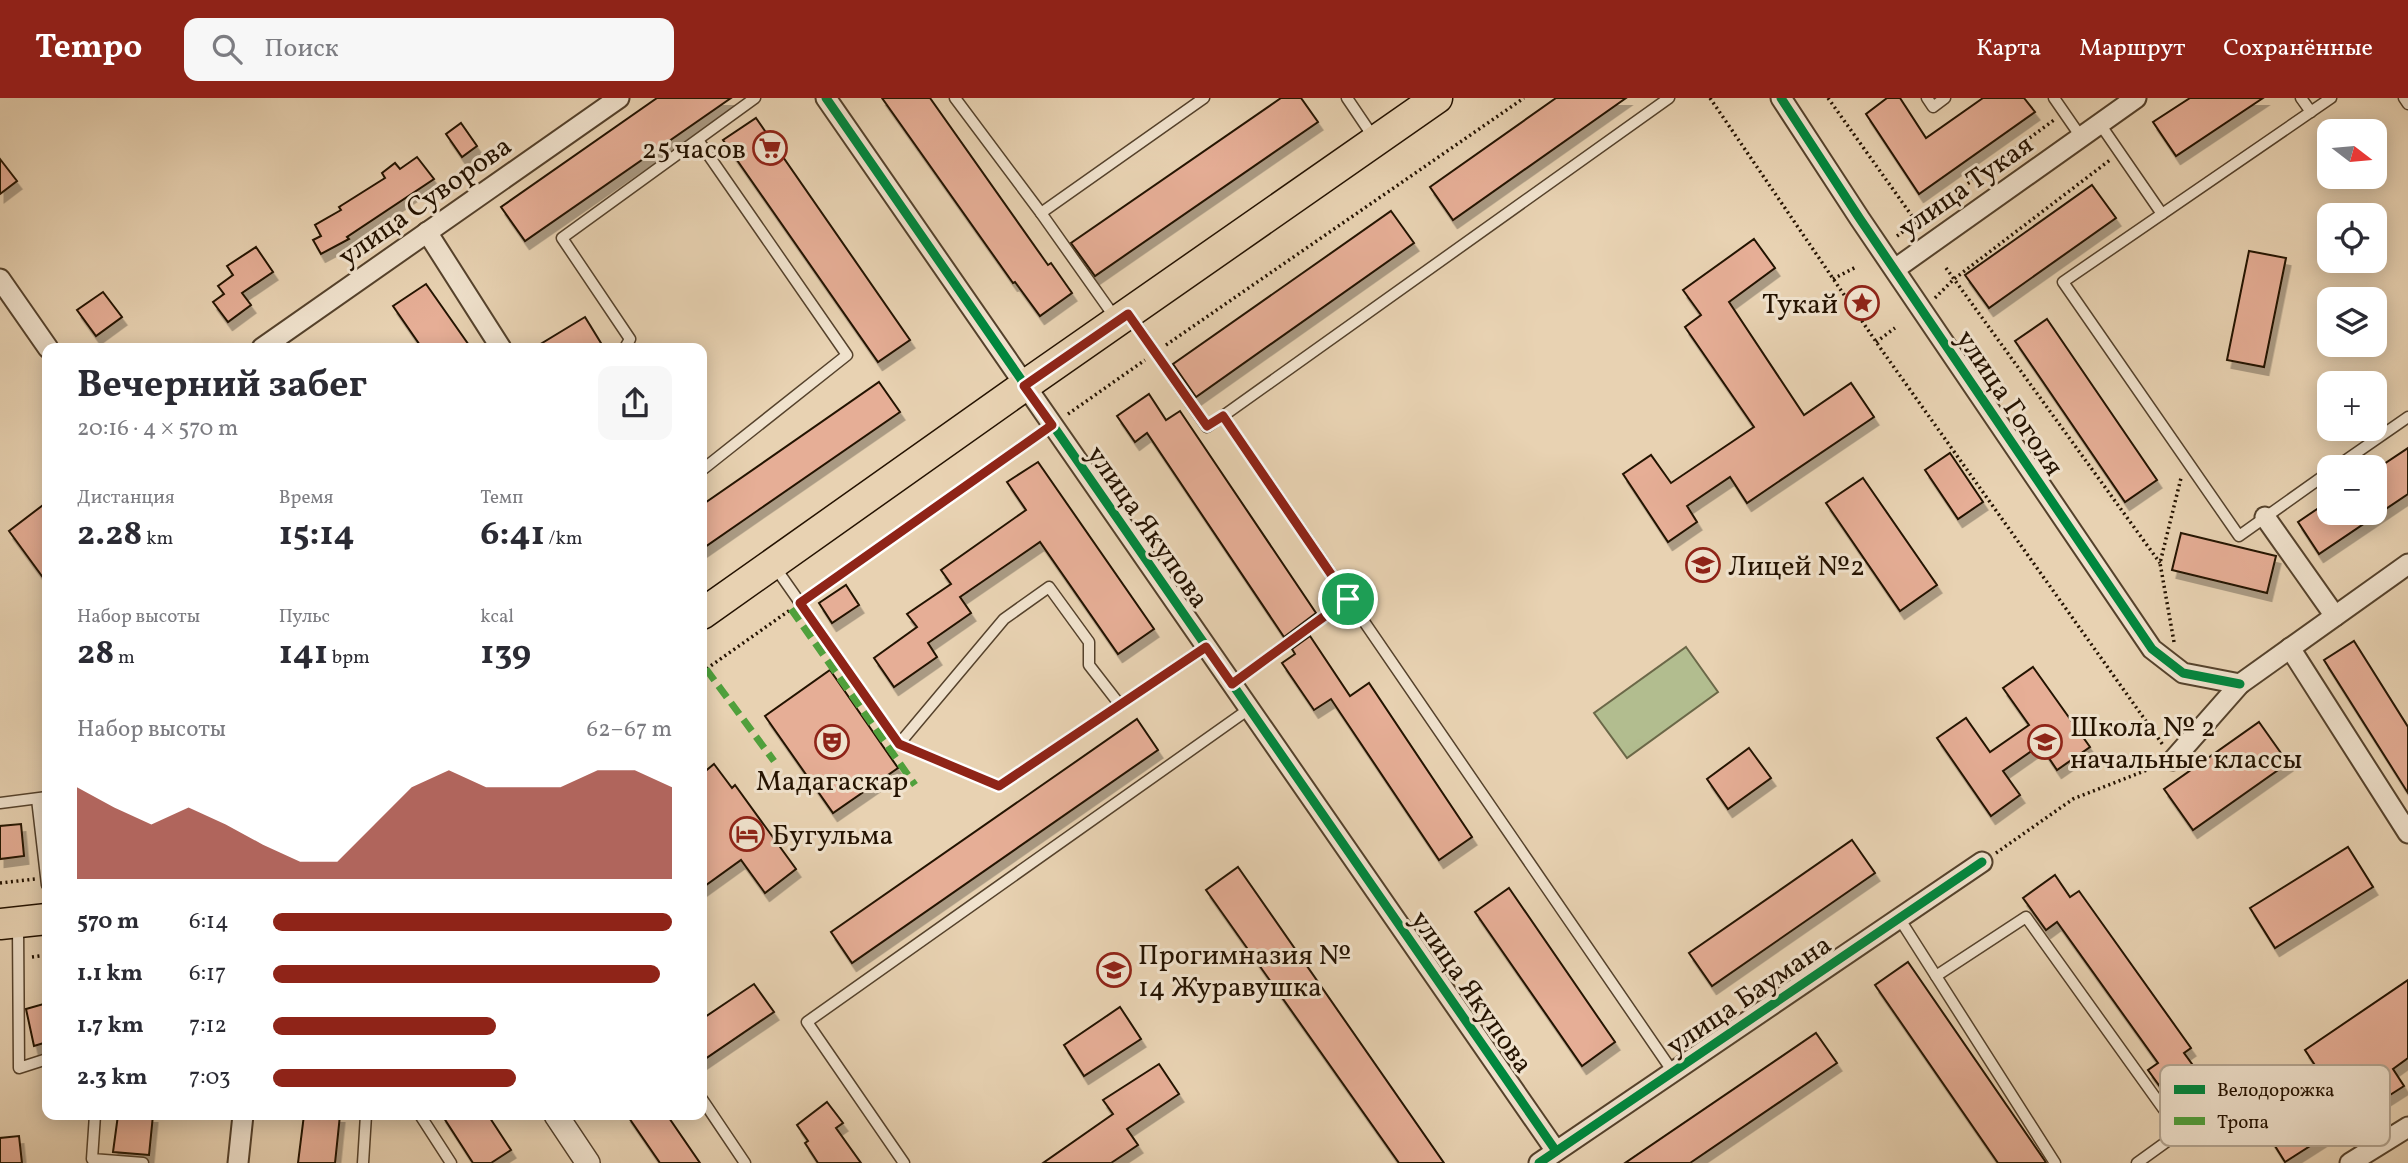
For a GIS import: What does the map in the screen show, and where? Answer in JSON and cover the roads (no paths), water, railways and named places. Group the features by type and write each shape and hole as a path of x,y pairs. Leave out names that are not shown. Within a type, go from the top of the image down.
{"main road":[{"path":"707,610 1437,98"},
{"path":"9,923 42,920"}],"street":[{"name":"улица Суворова","path":"269,343 619,98"},
{"name":"улица Якупова","path":"826,98 1556,1151"},
{"name":"улица Гоголя","path":"1781,98 2152,649 2183,673 2240,684"},
{"name":"улица Тукая","path":"1895,269 2136,98"},
{"path":"427,232 498,343"},
{"path":"0,279 45,343"},
{"path":"2266,517 2335,616"},
{"path":"2173,760 2240,684 2408,564"},
{"path":"2290,648 2408,833"},
{"name":"улица Баумана","path":"1539,1163 1982,862"},
{"path":"238,1163 242,1120"},
{"path":"559,1120 588,1163"},
{"path":"2390,1137 2408,1126"},
{"path":"2350,1163 2377,1146"}],"lane":[{"path":"628,343 630,339 562,238 755,98"},
{"path":"955,98 1041,214 1155,353 1207,426 1669,98"},
{"path":"1041,214 1204,98"},
{"path":"1347,98 1376,141"},
{"path":"1927,98 1933,107 1945,98"},
{"path":"2054,98 2081,137"},
{"path":"2301,98 2311,112"},
{"path":"2317,481 2239,536 2063,282 2331,98"},
{"path":"2404,98 2408,104"},
{"path":"2100,124 2162,214"},
{"path":"698,140 847,355 707,466"},
{"path":"1223,416 1673,1072"},
{"path":"2353,455 2408,417"},
{"path":"773,564 899,744 999,786 1206,647"},
{"path":"899,744 1004,619 1049,587 1089,642 1089,665 1120,705"},
{"path":"1232,684 1348,599"},
{"path":"904,1163 807,1022 1249,709"},
{"path":"0,803 42,798"},
{"path":"1936,976 2025,917 2160,1104"},
{"path":"1899,918 2055,1163"},
{"path":"9,923 19,1068 42,1061"},
{"path":"707,1106 745,1163"},
{"path":"94,1120 92,1159 143,1163"},
{"path":"363,1163 366,1120"},
{"path":"423,1120 451,1163"},
{"path":"2137,1163 2161,1146"}],"place":[{"name":"25 часов","path":"770,148"},
{"name":"Тукай","path":"1862,303"},
{"name":"Лицей №2","path":"1703,565"},
{"name":"Мадагаскар","path":"832,742"},
{"name":"Школа № 2 начальные классы","path":"2045,742"},
{"name":"Бугульма","path":"747,834"},
{"name":"Прогимназия № 14 Журавушка","path":"1114,970"}]}
